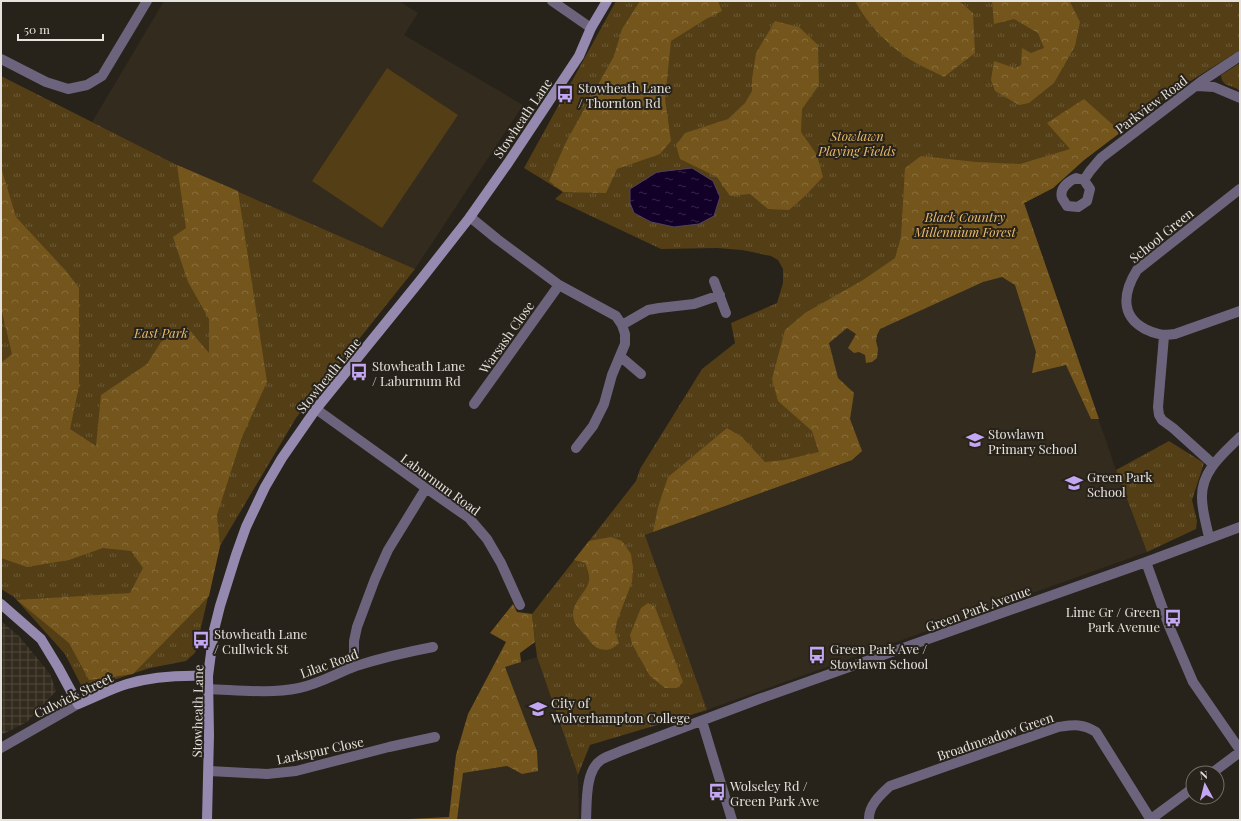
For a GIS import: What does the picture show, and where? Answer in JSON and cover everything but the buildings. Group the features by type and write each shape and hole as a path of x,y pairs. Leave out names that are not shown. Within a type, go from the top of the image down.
{"street":[{"path":"1,58 46,82 68,89 87,85 102,76 147,1"},
{"path":"552,1 591,28"},
{"name":"Stowheath Lane","path":"208,820 208,676 214,630 236,555 246,527 265,487 282,458 316,409 470,217 508,163 579,56 591,28 607,1"},
{"name":"Parkview Road","path":"1084,180 1101,158 1196,86 1240,56"},
{"path":"1196,86 1214,87 1240,98"},
{"name":"School Green","path":"1164,336 1153,333 1140,326 1132,319 1128,311 1127,302 1130,282 1137,270 1240,189"},
{"path":"470,217 559,285 616,316 622,325 625,334 625,344 621,357 612,375 604,404 593,426 576,448"},
{"path":"714,281 726,313"},
{"name":"Warsash Close","path":"474,404 559,285"},
{"path":"622,325 648,310 694,304 720,295"},
{"path":"1213,464 1162,420 1159,415 1158,407 1164,336 1175,334 1240,311"},
{"path":"621,357 641,374"},
{"name":"Laburnum Road","path":"316,409 469,518 487,539 502,563 520,605"},
{"path":"1209,538 1202,499 1205,479 1213,464 1240,437"},
{"path":"356,666 354,641 357,627 374,579 388,550 426,488"},
{"name":"Green Park Avenue","path":"586,820 587,788 593,770 600,760 766,697 1146,562 1240,527"},
{"path":"1146,562 1169,626 1193,682 1240,751 1222,765"},
{"path":"1,604 41,639 78,704"},
{"name":"Lilac Road","path":"208,689 269,691 293,689 312,684 356,666 407,652 433,647"},
{"name":"Culwick Street","path":"1,748 78,704 125,685 168,676 208,676"},
{"path":"702,721 732,820"},
{"name":"Broadmeadow Green","path":"869,820 868,815 877,796 890,786 1058,727 1074,724 1088,727 1096,732 1151,820 1185,794"},
{"name":"Larkspur Close","path":"209,772 267,774 296,771 389,747 435,737"}],"shaded area":[{"path":"164,1 399,1 418,13 404,35 523,105 415,269 177,165 92,122"},
{"name":"Stowlawn Primary School","path":"1024,203 1116,470 1147,552 707,710 645,535 852,460 809,344"},
{"path":"1,621 19,636 50,674 56,691 27,722 1,735"},
{"name":"City of Wolverhampton College","path":"537,657 578,775 579,820 457,820 463,773 507,766 522,774 537,751 504,667"}],"green space":[{"name":"Stowlawn Playing Fields","path":"616,1 1240,1 1240,50 1173,92 1084,160 1053,188 1024,203 809,344 852,460 645,535 707,710 590,745 578,775 537,657 532,614 636,481 640,469 702,369 735,343 731,323 777,303 783,283 783,269 778,260 771,256 742,250 717,248 661,249 555,199 563,192 524,168"},
{"path":"640,1 718,1 722,11 706,19 671,41 665,99 671,141 660,154 617,169 606,193 563,192 549,181 566,142 614,56 622,29"},
{"path":"855,1 959,1 973,13 975,53 944,77 914,62 890,44 870,24"},
{"path":"992,1 1068,1 1070,2 1080,22 1075,46 1054,83 1029,103 1019,105 995,91 991,80 994,61 1015,68 1021,65 1022,48 1031,53 1044,48 1038,33 1014,19 994,24"},
{"path":"775,21 799,27 818,45 819,85 802,109 801,132 817,155 823,177 789,210 768,209 750,194 730,196 717,177 680,159 676,145 685,133 728,119 745,103 752,91 752,79 756,53"},
{"path":"1240,63 1240,91 1225,84 1221,75"},
{"path":"387,68 458,115 382,228 312,181"},
{"name":"East Park","path":"1,76 177,165 415,269 296,418 220,546 195,653 186,661 150,668 98,685 81,685 65,654 14,597 1,589"},
{"name":"Black Country Millennium Forest","path":"1084,99 1121,132 1084,160 1053,188 1024,203 1099,419 1091,419 1066,365 1032,373 1036,352 1015,285 1002,277 983,282 880,329 876,341 878,349 877,358 872,362 866,363 865,355 859,352 854,353 848,348 856,334 847,328 829,343 838,378 854,393 850,419 862,451 852,460 653,532 658,507 668,477 727,428 742,437 765,462 784,460 819,452 812,431 778,401 772,379 785,330 805,313 863,280 895,258 901,237 905,168 921,156 976,162 1020,164 1070,149 1047,123"},
{"path":"177,165 238,191 267,382 242,437 217,515 220,546 209,596 133,674 89,680 69,643 17,600 130,593 143,568 131,551 103,548 69,560 27,567 1,558 1,363 12,354 1,308 1,167 16,217 66,271 79,288 79,386 70,429 96,446 101,395 147,364 161,342 187,327 209,353 209,319 188,282 173,237 186,228"},
{"path":"1169,441 1204,463 1192,500 1197,521 1196,529 1147,552 1116,470"},
{"path":"611,537 622,541 631,554 633,568 632,582 617,621 615,632 619,643 613,648 606,650 600,649 593,645 578,628 575,622 573,614 574,609 587,586 589,579 585,563 574,560 589,541"},
{"path":"648,603 655,607 683,682 677,688 665,688 650,676 632,644 630,635 641,608"},
{"path":"513,604 517,612 532,614 535,642 520,653 521,662 505,667 537,751 538,771 522,774 507,766 463,773 457,820 390,820 449,817 456,755 468,714 506,642 490,633"}],"water":[{"path":"692,168 713,181 720,197 714,216 699,224 674,227 651,222 634,213 630,203 630,189 657,172"}],"place":[{"name":"Stowheath Lane / Thornton Rd","path":"565,94"},
{"name":"Stowheath Lane / Laburnum Rd","path":"359,372"},
{"name":"Stowlawn Primary School","path":"975,440"},
{"name":"Green Park School","path":"1074,483"},
{"name":"Lime Gr / Green Park Avenue","path":"1173,618"},
{"name":"Stowheath Lane / Cullwick St","path":"201,640"},
{"name":"Green Park Ave / Stowlawn School","path":"817,655"},
{"name":"City of Wolverhampton College","path":"538,709"},
{"name":"Wolseley Rd / Green Park Ave","path":"717,792"}]}
